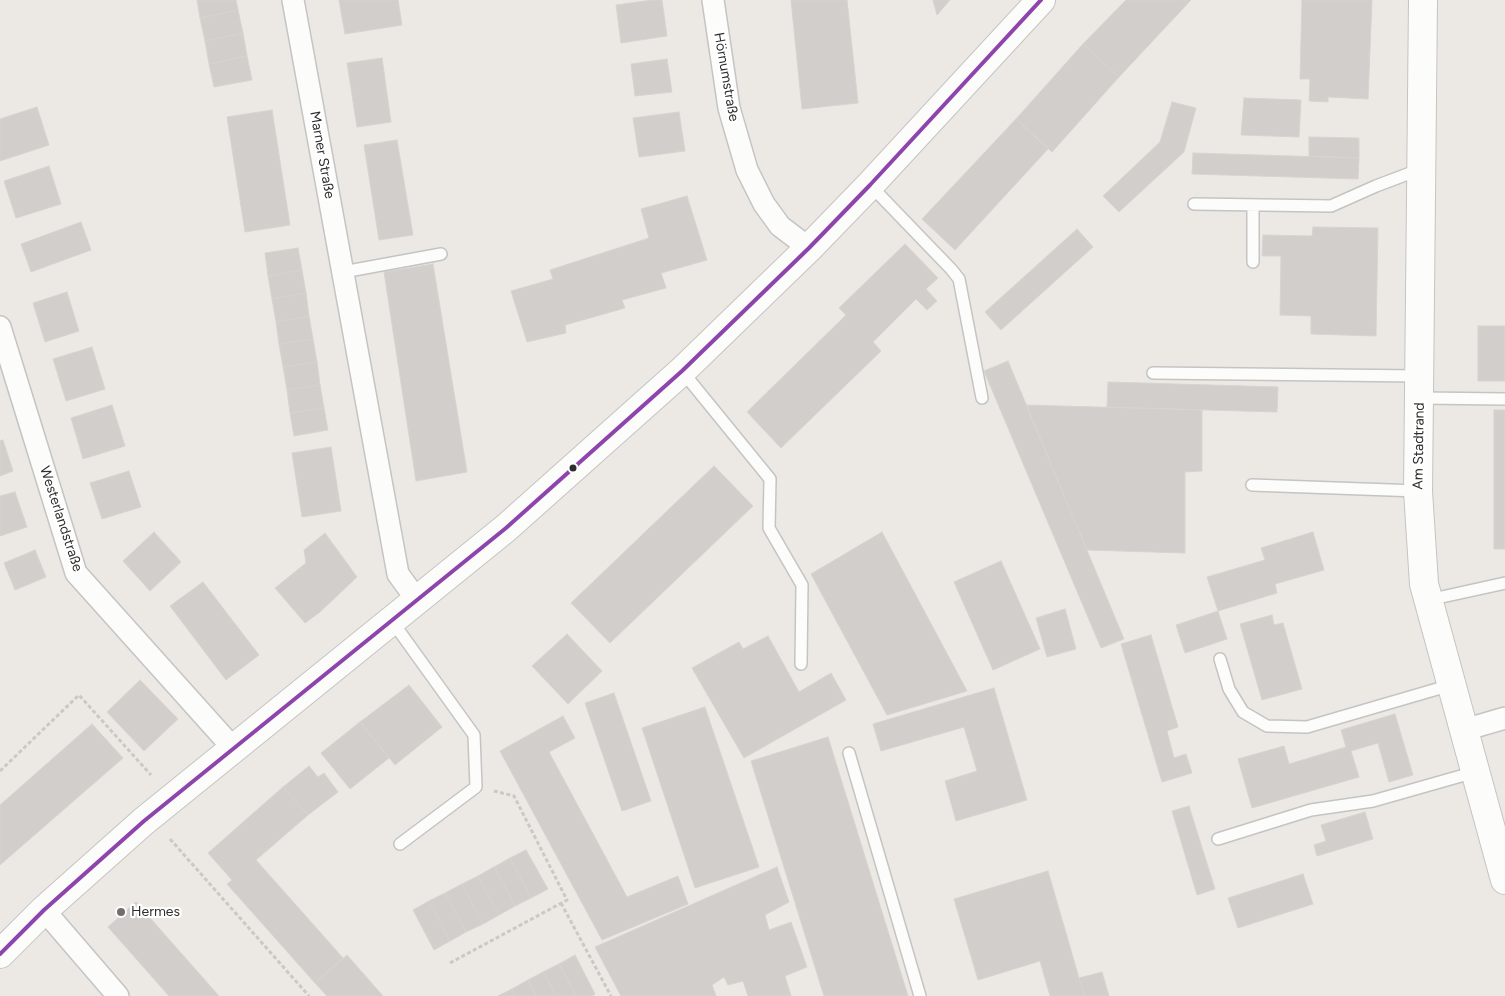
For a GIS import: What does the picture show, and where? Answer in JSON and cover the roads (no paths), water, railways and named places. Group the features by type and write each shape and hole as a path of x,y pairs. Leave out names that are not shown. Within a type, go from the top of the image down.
{"street":[{"name":"Marner Straße","path":"293,0 398,574 418,600"},
{"name":"Hörnumstraße","path":"713,0 729,108 747,170 764,204 780,226 809,248"},
{"path":"0,954 44,910 144,821 506,528 682,371 809,248 1042,0"},
{"name":"Am Stadtrand","path":"1423,0 1423,168 1418,491 1424,584 1505,880"},
{"name":"Westerlandstraße","path":"0,327 76,573 234,748"},
{"path":"1464,730 1505,718"},
{"path":"44,910 118,996"}],"lane":[{"path":"1194,204 1332,206 1376,186 1423,168"},
{"path":"870,185 959,279 982,398"},
{"path":"1253,262 1254,205"},
{"path":"343,272 441,254"},
{"path":"682,371 770,480 769,528 802,585 801,664"},
{"path":"1153,373 1420,387 1505,399"},
{"path":"1252,484 1418,491"},
{"path":"1428,600 1505,583"},
{"path":"392,620 474,735 476,787 400,844"},
{"path":"1220,660 1229,689 1242,712 1266,726 1307,727 1452,686"},
{"path":"849,753 920,996"},
{"path":"1218,839 1311,810 1373,801 1475,772"}],"place":[{"name":"Hermes","path":"121,912"}]}
